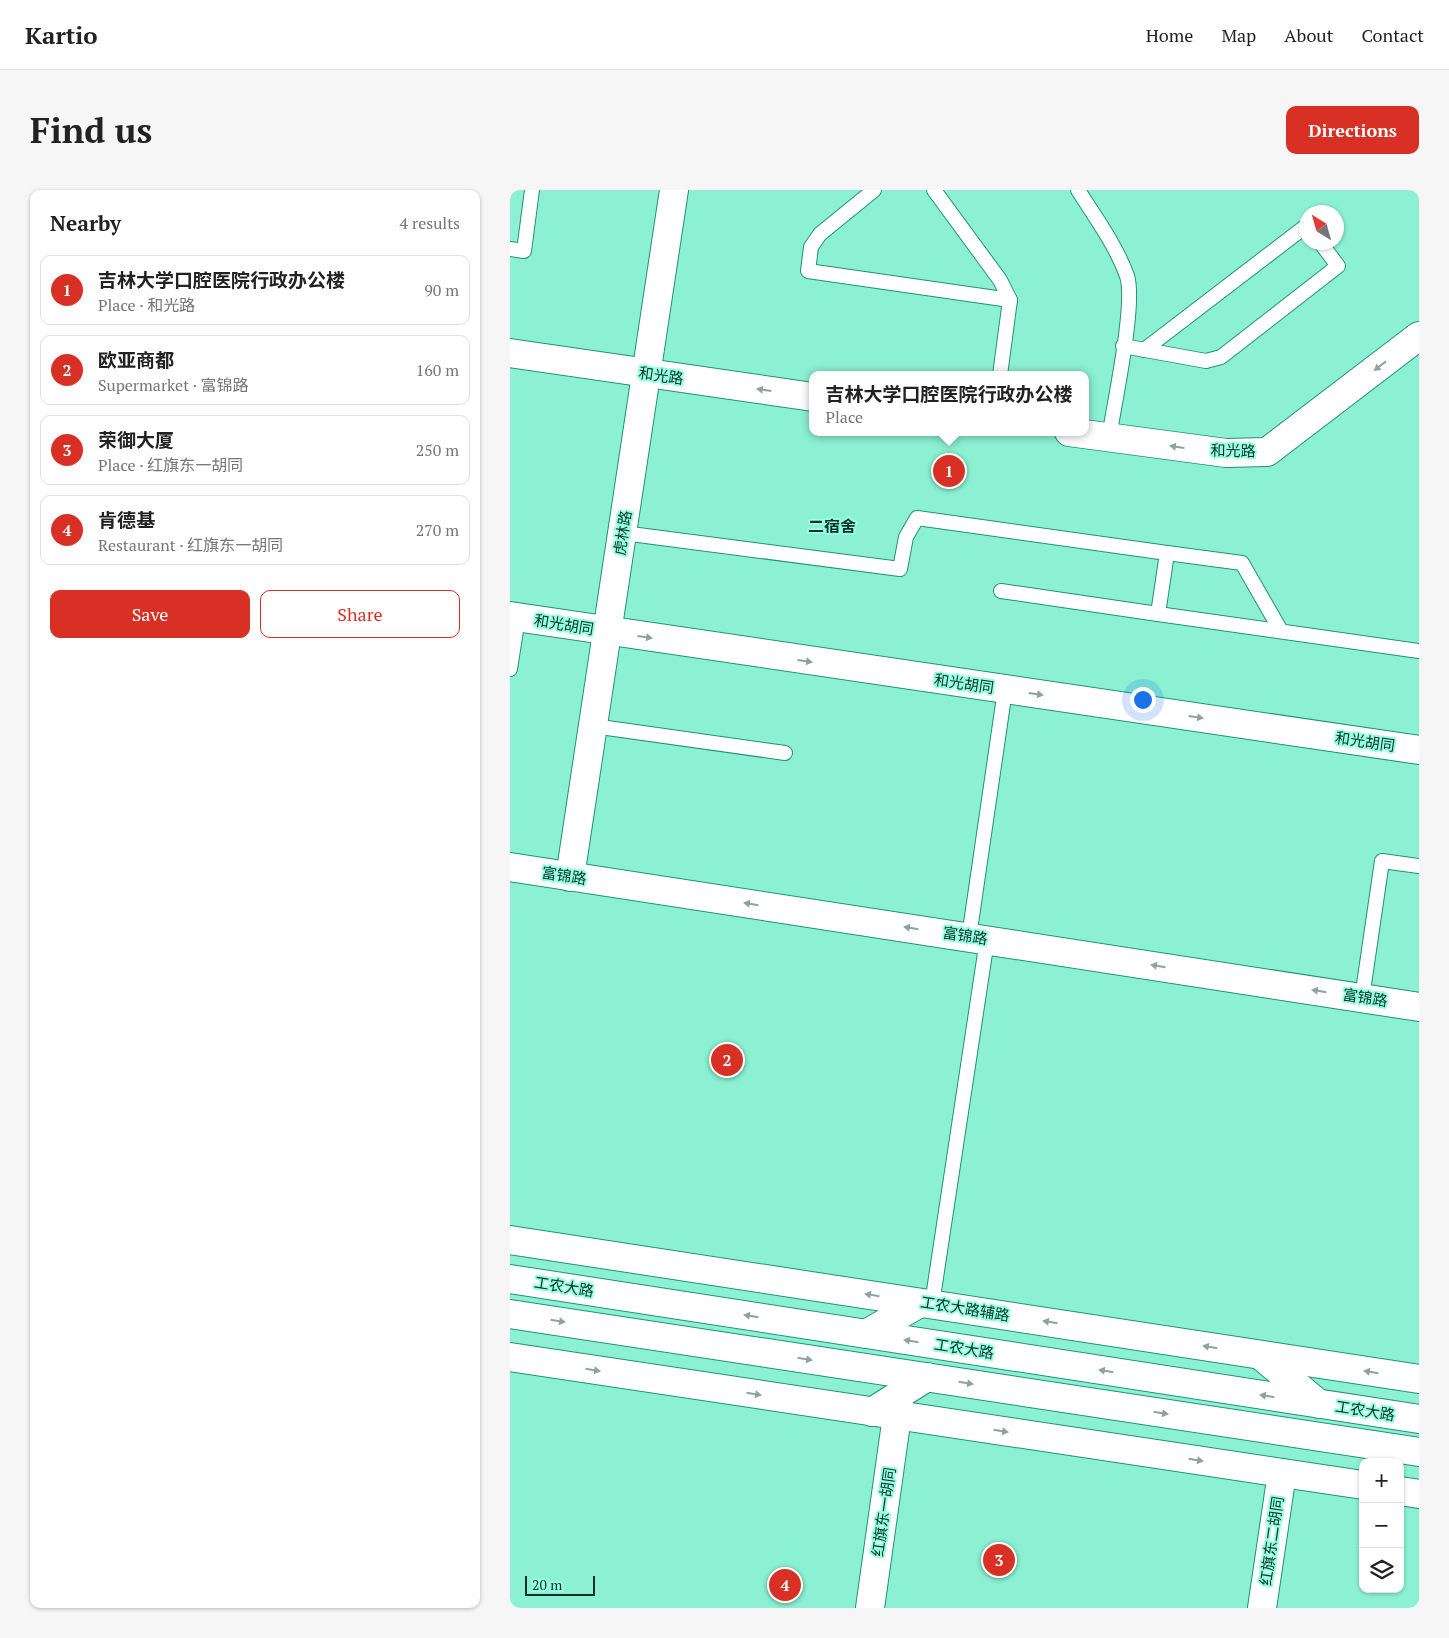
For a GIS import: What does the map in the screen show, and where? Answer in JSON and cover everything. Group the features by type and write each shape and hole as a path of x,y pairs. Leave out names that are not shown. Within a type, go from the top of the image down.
{"street":[{"name":"虎林路","path":"570,876 674,190"},
{"name":"和光路","path":"1089,435 1226,453 1267,452 1419,336"},
{"name":"和光路","path":"510,353 647,374 809,395"},
{"name":"和光胡同","path":"514,617 1419,750"},
{"name":"富锦路","path":"510,867 1419,1006"},
{"name":"工农大路辅路","path":"510,1240 1419,1379"},
{"name":"工农大路","path":"515,1275 866,1334 1419,1419"},
{"path":"866,1334 926,1304"},
{"path":"510,1314 1419,1452"},
{"path":"1260,1354 1318,1404"},
{"path":"510,1358 1359,1484"},
{"path":"885,1414 927,1377"},
{"name":"红旗东一胡同","path":"870,1608 885,1414"},
{"name":"红旗东二胡同","path":"1262,1608 1282,1473"},
{"path":"1404,1492 1419,1494"}],"lane":[{"path":"510,249 524,251 532,190"},
{"path":"874,190 820,234 812,247 808,271 1010,300"},
{"path":"934,190 1000,280 1010,300 1001,371"},
{"path":"1078,190 1115,249 1128,278 1128,313 1109,438"},
{"path":"1144,350 1299,231"},
{"path":"1123,346 1206,361 1221,357 1338,266 1326,250"},
{"path":"623,532 900,569 906,537 917,518 1242,563 1280,631"},
{"path":"1158,614 1166,553"},
{"path":"1001,591 1419,651"},
{"path":"510,669 514,617"},
{"path":"926,1304 978,938 1005,690"},
{"path":"593,726 785,753"},
{"path":"1362,998 1382,861 1419,866"}],"place":[{"name":"吉林大学口腔医院行政办公楼","path":"949,471"},
{"name":"欧亚商都","path":"727,1060"},
{"name":"荣御大厦","path":"999,1560"},
{"name":"肯德基","path":"785,1585"}],"district":[{"name":"二宿舍","path":"832,526"}]}
